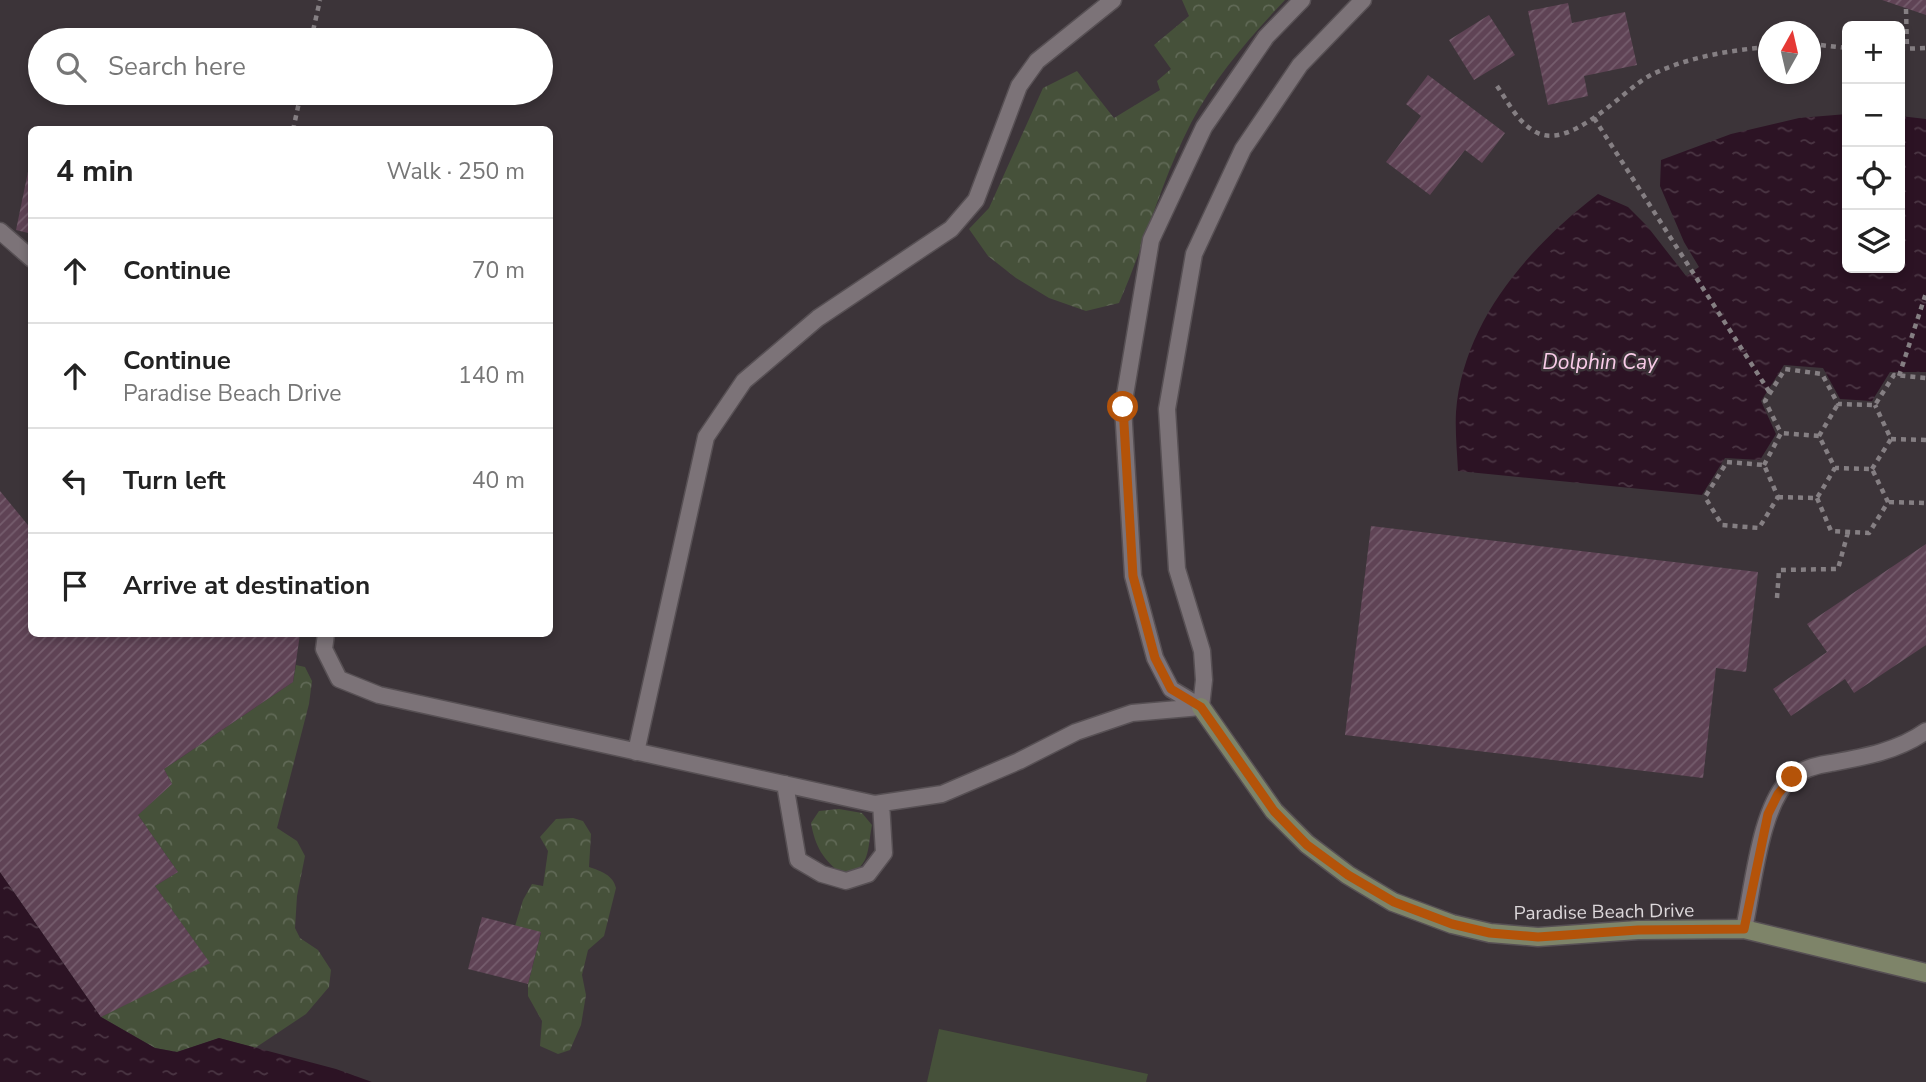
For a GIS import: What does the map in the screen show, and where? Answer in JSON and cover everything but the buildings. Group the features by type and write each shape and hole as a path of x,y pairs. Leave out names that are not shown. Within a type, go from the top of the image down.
{"street":[{"name":"Paradise Beach Drive","path":"1201,707 1274,811 1307,845 1348,875 1394,902 1452,924 1490,933 1538,937 1638,930 1744,929 1926,973"}],"lane":[{"path":"636,752 706,437 744,382 818,318 951,229 976,200 1019,86 1037,61 1114,0"},
{"path":"1201,707 1171,689 1155,658 1136,588 1133,576 1123,407 1151,240 1204,127 1266,37 1302,0"},
{"path":"1201,707 1204,680 1202,651 1177,569 1167,409 1194,254 1243,149 1300,65 1363,0"},
{"path":"0,231 28,256"},
{"path":"326,637 324,649 339,679 379,695 875,804 942,794 1019,761 1076,732 1132,713 1201,707"},
{"path":"1744,929 1768,814 1778,794 1792,777 1815,766 1872,755 1913,740 1926,731"},
{"path":"785,784 798,860 822,874 846,881 868,874 884,853 881,803"}],"path":[{"path":"314,28 320,0"},
{"path":"1906,9 1907,49 1926,48"},
{"path":"1821,45 1842,47"},
{"path":"1497,86 1519,119 1536,133 1560,136 1594,118 1648,77 1687,62 1758,49"},
{"path":"294,126 298,105"},
{"path":"1594,118 1770,393"},
{"path":"1899,376 1926,293"},
{"path":"1781,433 1765,401 1785,369 1822,374 1838,404"},
{"path":"1875,405 1894,375 1926,379"},
{"path":"1838,404 1875,405"},
{"path":"1819,436 1838,404"},
{"path":"1875,405 1891,439"},
{"path":"1781,433 1819,436"},
{"path":"1764,465 1781,433"},
{"path":"1819,436 1835,468"},
{"path":"1891,439 1926,440"},
{"path":"1872,470 1891,439"},
{"path":"1764,465 1727,462 1705,497 1722,526 1759,528 1779,497"},
{"path":"1764,465 1779,497"},
{"path":"1835,468 1872,470"},
{"path":"1817,499 1835,468"},
{"path":"1872,470 1888,502"},
{"path":"1779,497 1817,499"},
{"path":"1817,499 1831,531 1869,533 1888,502"},
{"path":"1888,502 1926,503"},
{"path":"1777,598 1779,570 1838,569 1848,532"}],"green space":[{"path":"1182,0 1285,0 1234,58 1191,123 1171,167 1119,303 1086,311 1049,298 1016,278 988,256 969,229 989,208 1043,88 1077,71 1114,118 1160,90 1157,81 1171,69 1154,45 1189,16"},
{"path":"296,665 305,667 312,681 309,704 277,828 297,841 305,856 297,896 295,928 300,938 318,950 331,970 329,987 306,1014 255,1048 219,1038 177,1052 155,1048 101,1017 209,962 155,886 178,872 138,815 172,784 164,769 293,682"},
{"path":"839,809 862,813 872,825 863,863 851,872 842,874 821,852 811,823 819,811"},
{"path":"573,818 583,821 591,834 589,867 609,877 616,888 604,936 588,950 582,975 586,995 581,1025 570,1050 558,1054 540,1046 542,1021 528,996 528,984 541,933 515,926 523,900 532,884 543,886 548,851 540,837 556,819"},
{"path":"939,1029 1148,1074 1146,1082 927,1082"}],"water":[{"name":"Dolphin Cay","path":"1842,114 1842,273 1905,273 1905,117 1926,119 1926,372 1890,372 1872,401 1840,399 1823,368 1784,365 1761,401 1776,434 1760,460 1725,458 1702,495 1458,471 1456,412 1461,379 1471,347 1504,289 1548,238 1598,194 1628,207 1647,226 1686,276 1699,267 1684,242 1660,186 1661,160 1731,134 1799,118"},
{"path":"0,872 101,1017 155,1048 177,1052 219,1038 336,1069 372,1082 0,1082"}],"route":[{"path":"1123,407 1133,576 1155,658 1171,689 1201,707 1274,811 1307,845 1348,875 1394,902 1452,924 1490,933 1538,937 1638,930 1744,929 1768,814 1778,794 1792,777"}]}
